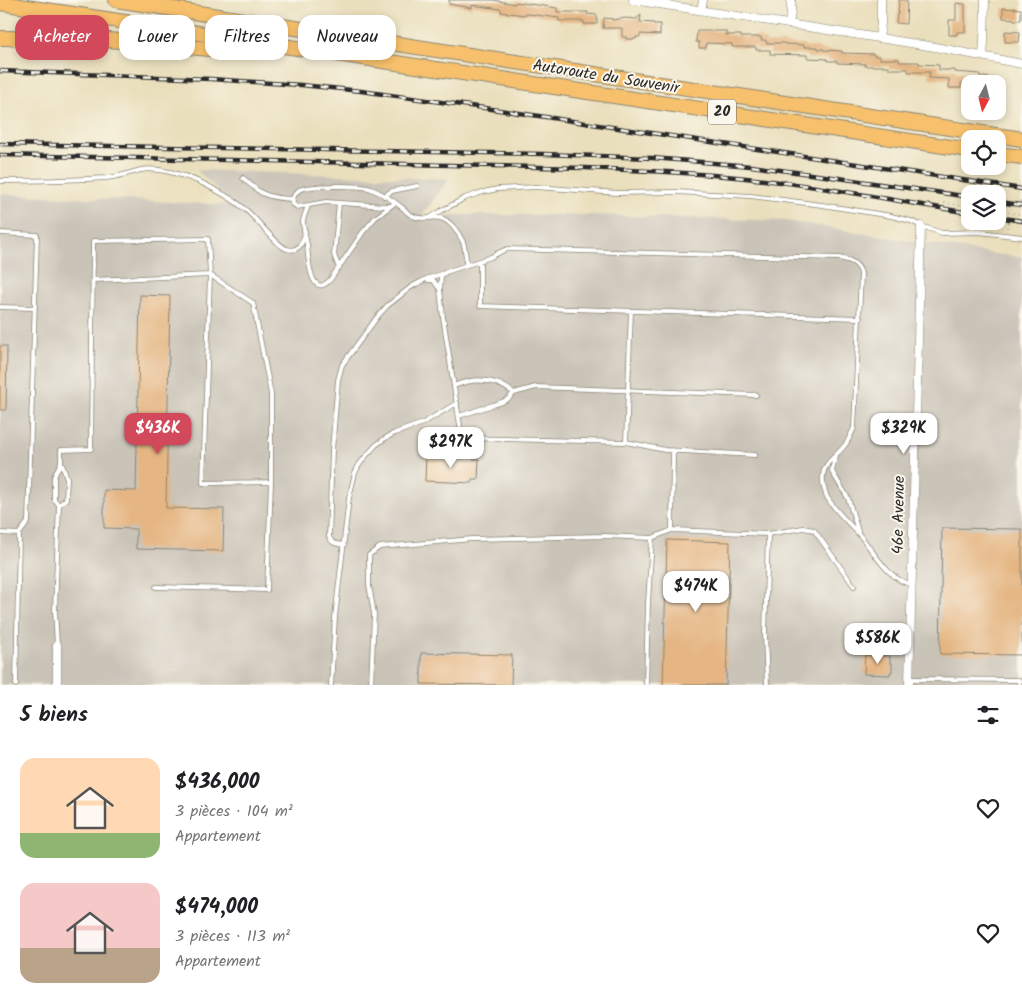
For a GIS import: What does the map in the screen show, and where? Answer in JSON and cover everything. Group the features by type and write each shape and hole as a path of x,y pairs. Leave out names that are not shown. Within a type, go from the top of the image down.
{"highway":[{"name":"Autoroute du Souvenir","path":"116,0 1022,139"},
{"name":"Autoroute du Souvenir","path":"0,4 298,48"},
{"path":"0,38 95,39 145,42 210,50 298,50"},
{"name":"Autoroute du Souvenir","path":"379,60 961,149"},
{"path":"1006,155 1022,158"}],"street":[{"path":"633,0 879,38 1022,64"},
{"path":"701,10 703,0"},
{"path":"789,24 791,0"},
{"path":"879,38 881,0"},
{"path":"982,56 985,0"},
{"name":"46e Avenue","path":"909,682 921,226"},
{"path":"57,645 57,685"}],"lane":[{"path":"0,181 108,178 144,170 165,171 184,176 224,194 246,210 285,249 292,250 298,248 303,241 305,231"},
{"path":"242,178 264,195 292,199"},
{"path":"384,196 392,191 417,186"},
{"path":"393,204 326,202 297,207 293,204 292,199 297,191 309,187 366,188 384,196 414,217 424,219 465,198 498,189 536,187 618,193 703,193 750,196 871,212 911,221 942,233 979,232 1022,236"},
{"path":"339,203 334,255 339,268"},
{"path":"308,206 304,219 310,270 313,280 320,285 328,283 363,232 375,218 393,204"},
{"path":"431,217 446,220 458,234 466,253 466,265"},
{"path":"0,233 37,235 28,522 19,534 16,685"},
{"path":"59,505 66,499 67,478 61,462 61,450 91,449 92,241 208,239 210,276 203,483 271,482"},
{"path":"344,544 332,542 329,534 332,450 339,373 347,358 378,316 387,306 411,287 446,272 491,257 507,249 839,258 853,261 860,269 861,274 854,428 845,445 824,468 822,481 824,490 833,506 859,534 876,557 892,574 902,581 911,584"},
{"path":"480,261 480,306 860,318"},
{"path":"446,272 441,276 440,289 462,438 462,455"},
{"path":"93,280 210,276 253,303 271,394 271,482 267,590 156,587"},
{"path":"426,280 433,280 440,289"},
{"path":"0,307 35,308"},
{"path":"626,442 631,311"},
{"path":"454,386 467,381 483,380 500,384 514,393"},
{"path":"459,416 502,402 514,393 536,387 756,395"},
{"path":"331,685 335,617 352,483 358,465 384,439 423,423 457,403"},
{"path":"462,438 626,442 673,451 756,455"},
{"path":"672,530 673,451"},
{"path":"837,455 832,471 848,498 859,534"},
{"path":"57,645 55,609 59,505 54,499 54,477 61,462"},
{"path":"371,685 374,614 369,585 369,555 380,547 472,539 605,536 652,538 672,530 768,534 803,528 814,530 854,586"},
{"path":"0,534 19,534"},
{"path":"767,685 765,634 768,534"},
{"path":"646,685 652,538"},
{"path":"944,679 944,685"},
{"path":"909,682 944,679 1019,680 1019,685"}],"path":[{"path":"944,203 961,206"},
{"path":"1006,212 1022,214"},
{"path":"1007,228 1013,213"}],"shaded area":[{"path":"197,170 449,179 422,215 588,215 787,221 1022,257 1022,685 0,685 0,194 232,205"}],"building":[{"path":"449,0 493,0 557,8 557,12 588,12 587,14 597,15 597,24 584,24 584,21 559,21 559,18 501,12 501,9 472,5 472,8 449,4"},
{"path":"899,0 907,0 906,24 896,23"},
{"path":"956,3 965,4 965,32 949,35 949,20 956,20"},
{"path":"1003,8 1021,9 1021,20 1003,18"},
{"path":"641,15 640,22 660,24 660,35 640,34 640,37 636,37 636,39 626,39 626,37 622,37 622,28 603,28 604,18 612,20 636,19"},
{"path":"697,31 726,31 726,35 761,37 761,40 766,40 766,43 804,45 804,47 818,47 818,49 823,50 842,51 842,53 874,54 874,56 880,56 880,59 899,59 899,62 939,65 939,70 955,70 955,72 980,75 961,75 961,88 949,88 949,79 929,78 930,72 908,72 908,69 889,69 889,66 837,63 837,61 828,61 827,59 807,58 807,55 770,54 770,50 756,50 756,47 732,47 732,44 706,43 706,48 699,48 699,42 696,42"},
{"path":"1005,31 1020,32 1019,42 1005,42"},
{"path":"140,295 170,296 166,508 224,509 223,551 136,549 136,529 104,528 104,490 136,491"},
{"path":"0,346 7,346 6,410 0,410"},
{"path":"426,454 458,455 462,459 466,455 473,455 473,459 479,459 478,479 472,479 472,483 425,481"},
{"path":"942,528 1022,529 1022,655 940,654"},
{"path":"667,540 730,542 726,685 663,685"},
{"path":"421,653 512,655 511,685 421,684"},
{"path":"865,655 890,656 892,672 890,672 890,675 864,674"}],"railway":[{"path":"0,71 211,79 361,91 1022,189"},
{"path":"0,144 544,154 652,158 751,166 961,196"},
{"path":"0,155 585,168 673,172 787,183 961,211"},
{"path":"1006,203 1022,205"},
{"path":"1006,218 1022,221"}]}
